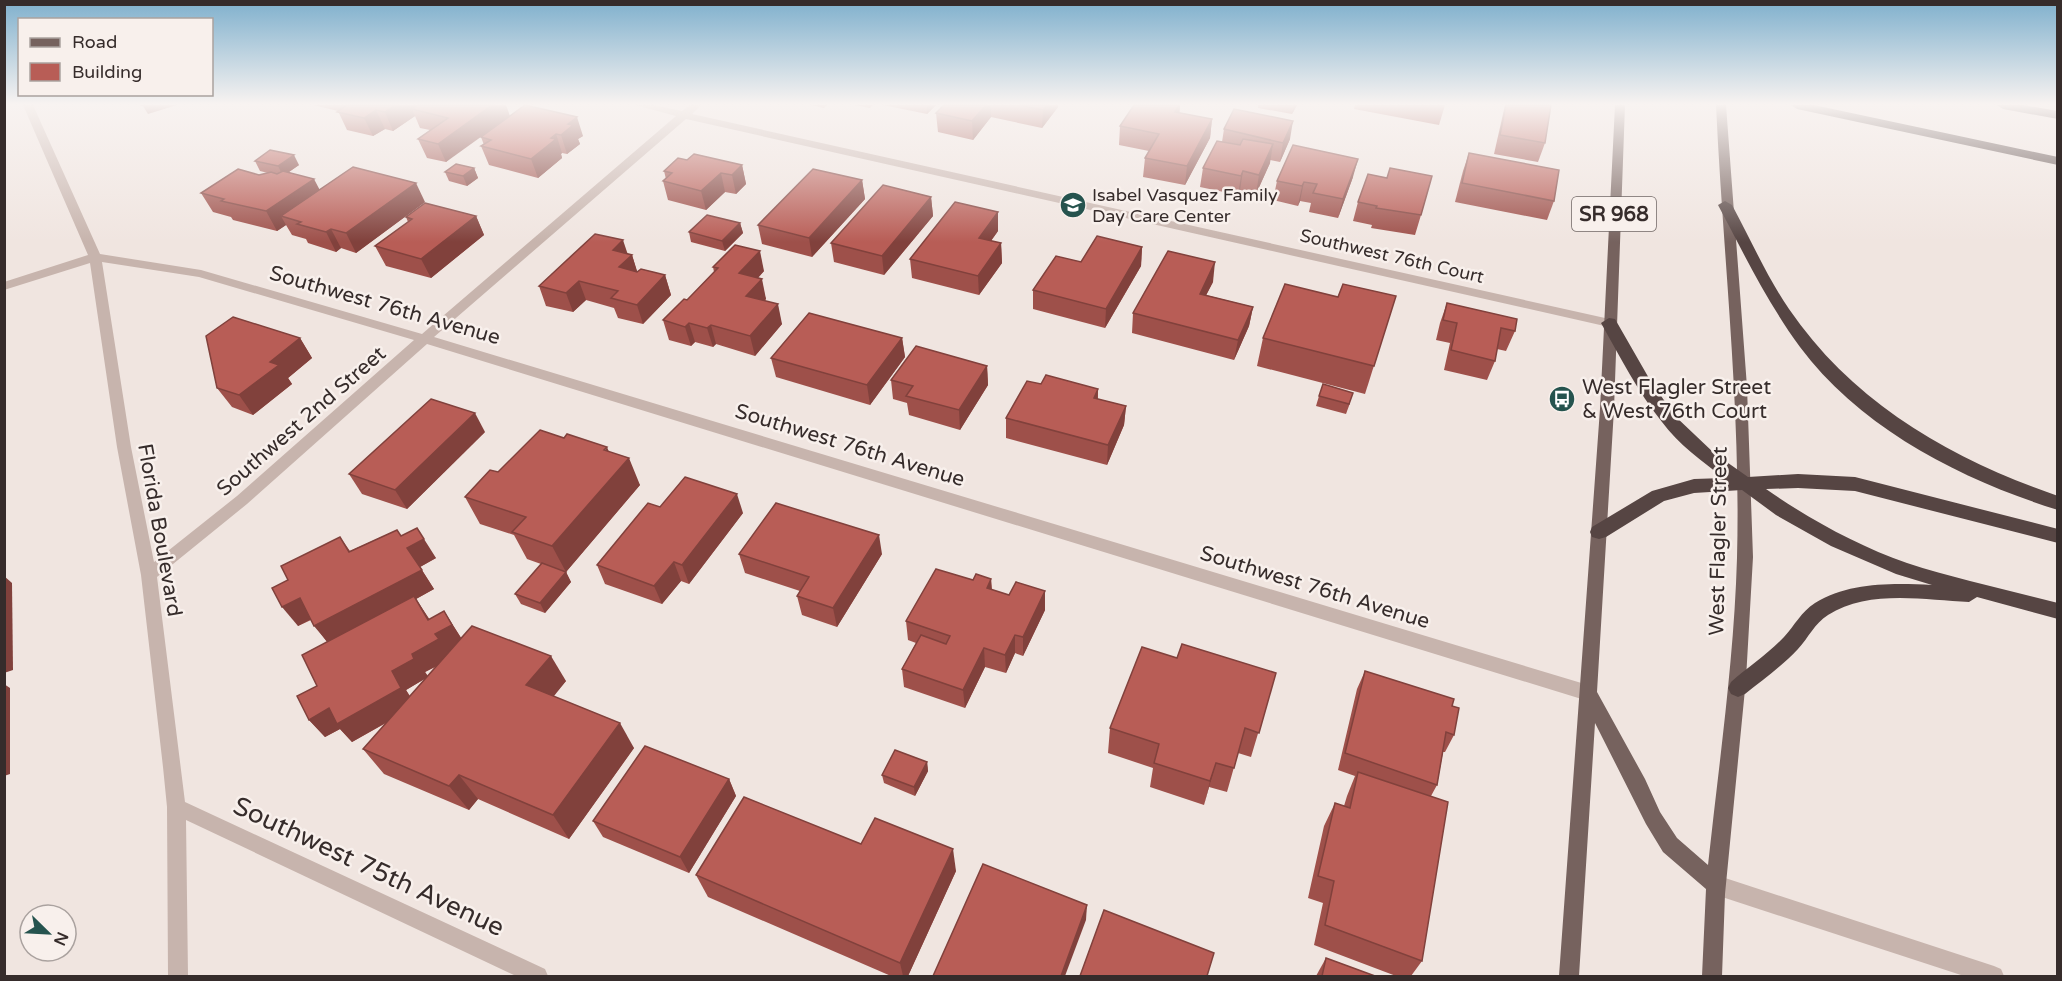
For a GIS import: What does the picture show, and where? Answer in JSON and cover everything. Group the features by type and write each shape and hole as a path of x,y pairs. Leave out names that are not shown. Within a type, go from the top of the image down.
{"highway":[{"path":"2010,151 2058,161"},
{"path":"1725,205 1782,311 1834,375 1864,402 1915,439 1960,464 2027,493 2058,503"},
{"path":"1609,323 1643,382 1670,420 1708,456 1782,510 1838,541 1903,569 2058,611"},
{"path":"1599,532 1658,496 1694,486 1798,481 1855,484 2058,536"},
{"path":"1738,688 1793,641 1805,623 1830,605 1859,596 1886,592 1996,595"}],"main road":[{"name":"SR 968","path":"1569,976 1607,409 1618,151"},
{"name":"West Flagler Street","path":"1712,976 1716,885 1738,688 1744,601 1745,484 1742,393 1725,205 1723,151"},
{"path":"1588,693 1638,785 1653,818 1670,845 1716,885"}],"street":[{"name":"Florida Boulevard","path":"48,151 95,257 124,447 148,575 176,807 178,976"},
{"name":"Southwest 2nd Street","path":"148,575 242,500 425,338 642,151"},
{"name":"Southwest 76th Court","path":"843,151 1609,323"},
{"path":"4,286 95,257"},
{"name":"Southwest 76th Avenue","path":"95,257 169,267 201,274 425,338 1588,693"},
{"name":"Southwest 75th Avenue","path":"176,807 538,976"},
{"path":"1716,885 1994,976"}],"building":[{"path":"269,151 294,155 278,166 255,161"},
{"path":"499,151 541,151 531,159"},
{"path":"1149,151 1195,151 1187,166 1145,158"},
{"path":"1212,151 1270,151 1259,175 1243,171 1241,176 1203,168"},
{"path":"1290,151 1320,151 1358,159 1343,199 1313,193 1317,184 1304,182 1302,186 1277,181"},
{"path":"1469,153 1559,170 1554,201 1462,183"},
{"path":"694,154 742,165 732,175 721,173 701,191 663,181 672,173 664,171 678,158 687,160"},
{"path":"456,164 474,168 463,176 445,172"},
{"path":"353,167 416,183 346,233 331,229 326,232 297,224 301,222 281,216"},
{"path":"1390,168 1432,176 1421,215 1376,208 1377,206 1358,202 1368,174 1387,178"},
{"path":"238,169 259,175 271,172 277,174 283,171 314,179 266,211 221,201 224,199 201,193"},
{"path":"813,169 862,180 809,238 758,225"},
{"path":"883,185 931,197 882,256 831,243"},
{"path":"955,202 998,212 979,238 1001,243 978,276 910,259"},
{"path":"425,203 476,216 421,259 375,246 412,219 406,217"},
{"path":"707,215 740,223 722,241 689,232"},
{"path":"595,234 623,240 613,250 632,255 619,267 637,272 641,269 665,275 637,305 611,298 618,291 579,281 566,293 539,286"},
{"path":"1097,236 1142,247 1106,309 1033,290 1056,256 1081,262"},
{"path":"735,245 760,251 739,273 762,279 746,296 778,304 750,336 711,325 707,328 689,323 685,327 663,320 684,299 687,300 718,268 713,267"},
{"path":"1168,251 1215,262 1200,294 1253,307 1238,340 1133,313"},
{"path":"1285,284 1338,297 1343,284 1396,296 1374,366 1263,338"},
{"path":"1447,303 1517,319 1515,331 1501,328 1495,361 1451,350 1457,323 1443,320"},
{"path":"809,313 902,338 867,385 771,358"},
{"path":"233,317 300,338 270,362 279,365 239,395 217,388 206,336"},
{"path":"916,346 987,366 959,410 906,396 913,386 891,380"},
{"path":"1046,375 1098,389 1094,398 1126,406 1108,445 1006,418 1027,381 1041,384"},
{"path":"1323,384 1353,393 1349,404 1319,396"},
{"path":"431,399 475,413 395,490 349,474"},
{"path":"540,430 564,438 567,434 607,447 604,450 629,458 552,546 512,532 526,517 465,497 490,470 498,472"},
{"path":"685,477 737,494 682,565 674,562 654,586 597,565 648,503 660,507"},
{"path":"776,503 879,535 833,608 797,596 809,577 739,554"},
{"path":"417,528 424,539 407,548 422,570 314,626 300,598 282,607 272,588 288,580 281,566 340,537 349,552 397,530 401,536"},
{"path":"542,563 566,572 540,603 515,594"},
{"path":"936,569 973,580 976,574 991,579 987,588 1009,595 1016,582 1045,591 1023,637 1015,635 1005,655 984,648 963,690 902,669 921,635 946,644 950,636 906,621"},
{"path":"414,596 428,620 444,611 452,625 435,634 439,639 412,654 414,659 392,671 401,688 337,724 329,708 309,720 297,696 317,686 302,655"},
{"path":"472,626 551,656 526,685 620,723 553,815 459,775 449,786 363,749"},
{"path":"1182,644 1276,673 1259,733 1245,728 1234,768 1216,763 1210,781 1154,763 1159,744 1110,728 1142,647 1177,658"},
{"path":"1365,671 1454,699 1452,706 1459,708 1454,735 1446,732 1437,785 1345,753"},
{"path":"645,746 729,779 680,857 593,821"},
{"path":"895,750 927,762 914,787 882,775"},
{"path":"1358,772 1448,802 1422,961 1325,925 1334,881 1318,876 1335,803 1350,808"},
{"path":"744,797 861,844 875,818 953,849 900,963 696,875"},
{"path":"983,864 1087,905 1061,976 933,976"},
{"path":"1104,910 1214,953 1207,976 1080,976"},
{"path":"1326,958 1375,976 1322,976"}],"place":[{"name":"Isabel Vasquez Family Day Care Center","path":"1073,205"},
{"name":"West Flagler Street & West 76th Court","path":"1562,399"}]}
